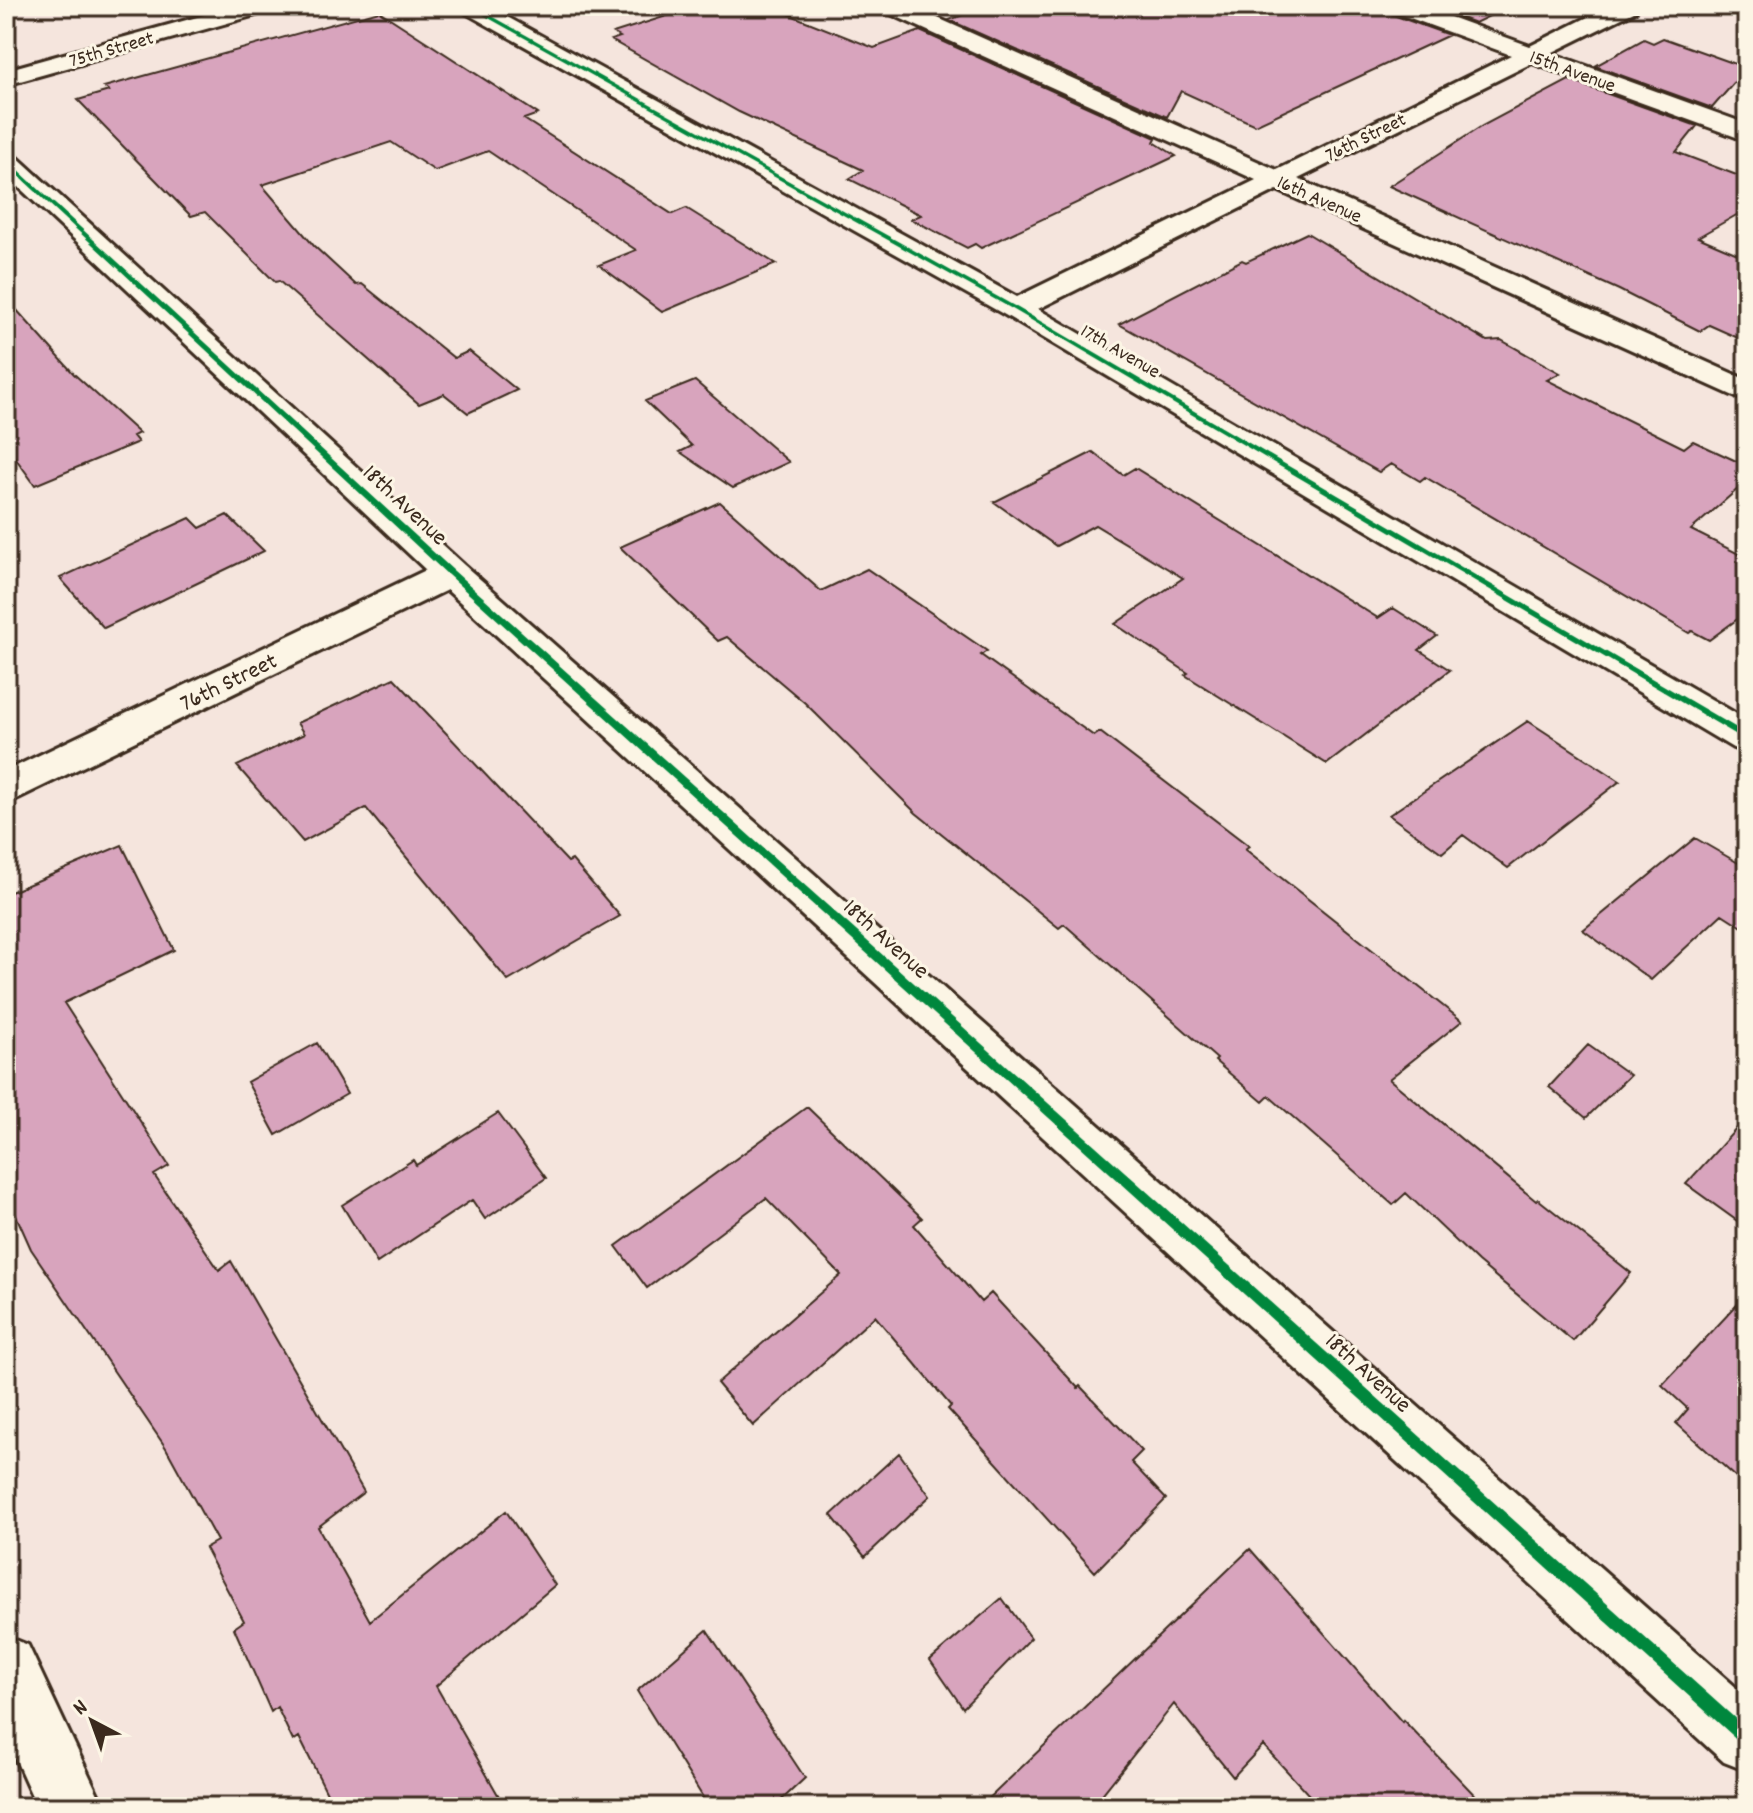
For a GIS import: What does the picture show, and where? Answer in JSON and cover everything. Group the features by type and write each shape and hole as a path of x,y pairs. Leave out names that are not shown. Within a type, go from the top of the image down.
{"street":[{"name":"75th Street","path":"6,78 262,6"},
{"name":"17th Avenue","path":"470,6 1016,309 1747,738"},
{"name":"16th Avenue","path":"892,6 1747,392"},
{"name":"15th Avenue","path":"1399,6 1747,133"},
{"name":"76th Street","path":"1016,309 1628,6"},
{"name":"18th Avenue","path":"6,161 451,573 1747,1739"},
{"name":"76th Street","path":"6,789 451,573"},
{"path":"6,1667 71,1807"}],"building":[{"path":"698,6 768,6 874,48 920,31 1156,138 1154,142 1176,156 981,248 975,244 967,248 911,219 921,215 849,179 863,170 739,112 611,40 620,37 613,33"},
{"path":"987,6 1385,6 1390,14 1449,35 1255,125 1181,91 1167,117 949,20"},
{"path":"1429,6 1510,6 1475,23"},
{"path":"379,11 538,114 524,119 672,214 686,208 776,264 662,312 599,265 636,250 488,151 435,171 391,142 262,185 314,246 356,285 362,284 454,358 469,351 517,390 468,413 444,394 419,404 279,281 275,282 205,212 191,216 78,100 109,91 104,87"},
{"path":"1663,38 1747,68 1712,108 1595,66 1644,39 1653,43"},
{"path":"1569,80 1697,126 1676,152 1747,179 1747,209 1698,237 1747,258 1747,342 1709,325 1700,331 1619,290 1389,186 1482,126"},
{"path":"1307,233 1487,341 1501,340 1560,373 1547,380 1684,448 1693,441 1747,466 1747,481 1691,530 1747,558 1747,612 1709,640 1692,631 1689,633 1425,477 1420,481 1391,464 1379,472 1119,324 1242,260 1246,262"},
{"path":"6,298 74,374 139,433 133,436 138,442 35,485 6,445"},
{"path":"695,381 789,462 733,488 680,452 692,446 645,401"},
{"path":"1093,452 1123,475 1135,468 1378,618 1393,608 1437,636 1419,650 1450,670 1327,764 1185,675 1188,673 1115,624 1183,578 1095,525 1056,546 994,502"},
{"path":"720,502 821,591 867,569 987,651 981,655 1094,736 1100,732 1249,846 1245,849 1462,1021 1389,1079 1536,1201 1538,1199 1631,1273 1573,1341 1478,1262 1406,1193 1393,1205 1269,1096 1263,1102 1064,924 1059,928 916,813 805,703 727,637 718,641 620,547"},
{"path":"227,515 264,551 104,628 60,578 190,518 200,528"},
{"path":"394,678 568,862 572,860 620,916 508,981 366,808 303,842 237,766 304,734 297,723"},
{"path":"1528,721 1620,781 1508,868 1463,835 1442,853 1389,815"},
{"path":"1695,838 1747,868 1747,930 1722,914 1651,980 1583,930"},
{"path":"122,845 174,950 64,1003 169,1166 154,1175 219,1270 231,1261 364,1492 318,1527 370,1621 506,1511 555,1585 436,1686 505,1807 334,1807 299,1737 293,1741 277,1707 271,1712 234,1628 244,1621 205,1548 217,1541 166,1448 31,1249 6,1193 6,894"},
{"path":"317,1043 347,1094 276,1135 247,1082"},
{"path":"1588,1045 1630,1075 1586,1118 1549,1087"},
{"path":"807,1107 922,1218 914,1225 981,1302 991,1293 1078,1388 1080,1386 1142,1451 1131,1462 1166,1499 1095,1572 948,1409 951,1406 875,1316 753,1426 717,1383 841,1275 766,1198 647,1288 616,1246"},
{"path":"498,1113 546,1178 485,1219 472,1200 377,1263 342,1205 413,1160 416,1165"},
{"path":"1747,1117 1747,1228 1686,1184"},
{"path":"1747,1294 1747,1487 1676,1423 1688,1409 1662,1385"},
{"path":"899,1453 930,1496 865,1557 831,1515"},
{"path":"1250,1549 1402,1722 1486,1807 1320,1807 1263,1745 1233,1777 1174,1704 1092,1807 980,1807"},
{"path":"1002,1598 1031,1638 963,1708 930,1660"},
{"path":"707,1630 805,1778 774,1807 709,1807 637,1691"}],"cycle path":[{"path":"470,6 1016,309 1747,738"},
{"path":"6,161 451,573 1747,1739"}]}
